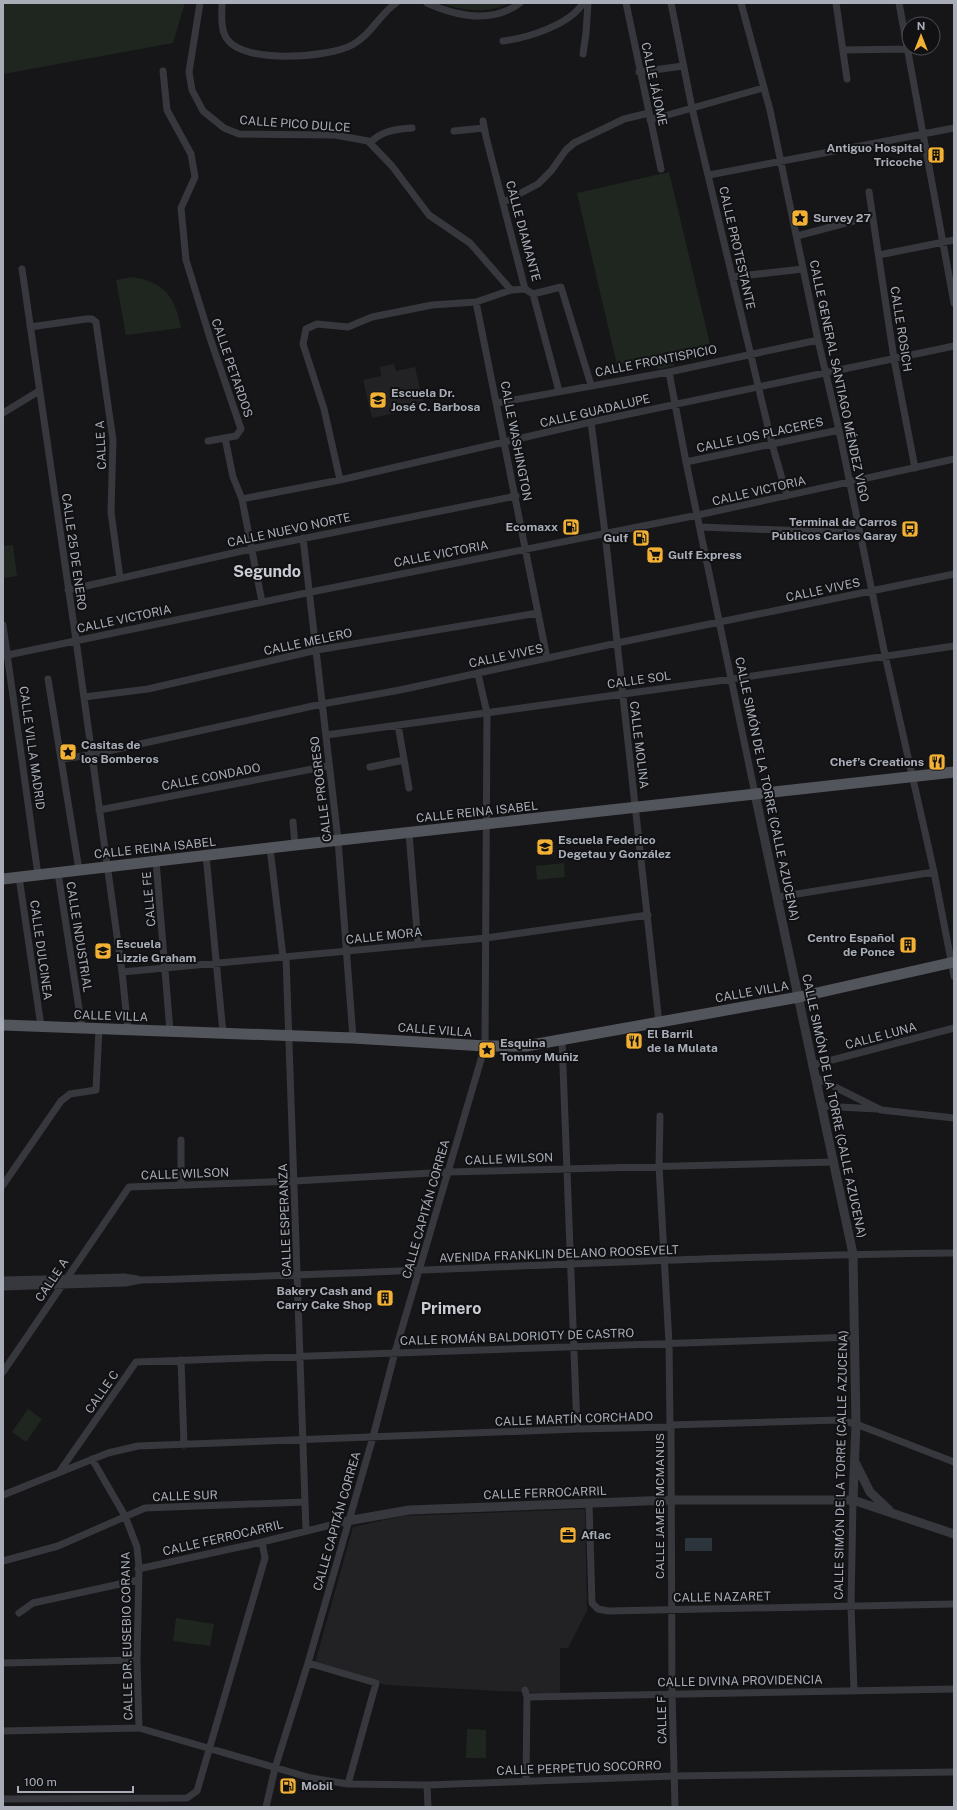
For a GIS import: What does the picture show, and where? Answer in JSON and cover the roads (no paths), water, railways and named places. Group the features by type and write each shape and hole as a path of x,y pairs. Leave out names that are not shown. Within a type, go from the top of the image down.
{"main road":[{"name":"CALLE REINA ISABEL","path":"3,879 296,844 409,833 487,823 636,808 954,772"},
{"name":"CALLE VILLA","path":"3,1025 223,1034 289,1035 485,1046 526,1046 562,1041 799,997 953,962"}],"street":[{"name":"CALLE PICO DULCE","path":"200,3 189,72 196,100 208,115 224,128 239,134 335,135 370,143"},
{"path":"222,3 224,34 229,41 238,48 257,53 305,56 331,52 352,45 361,39 384,13 396,3"},
{"path":"427,3 454,14 469,16 500,13 511,10 520,3"},
{"path":"503,40 533,34 551,27 578,10 582,3"},
{"path":"583,54 588,3"},
{"name":"CALLE JÁJOME","path":"626,3 639,72 661,169"},
{"name":"CALLE PROTESTANTE","path":"671,3 692,108 758,387 787,496"},
{"name":"CALLE GENERAL SANTIAGO MÉNDEZ VIGO","path":"741,3 770,110 818,340 850,481 885,655 914,777 953,962 954,976"},
{"path":"836,3 846,79"},
{"path":"899,3 902,16"},
{"path":"843,50 901,49"},
{"path":"909,56 954,303"},
{"path":"639,72 684,66"},
{"name":"CALLE PETARDOS","path":"164,71 167,110 192,159 196,177 181,208 186,260 210,338 242,429 239,434 225,438"},
{"path":"504,202 538,184 551,171 566,150 574,143 624,119 692,108 763,88"},
{"name":"CALLE DIAMANTE","path":"454,131 484,124 525,289 534,294 559,391"},
{"path":"412,128 377,136 370,143 392,166 429,215 470,243 511,290"},
{"path":"709,175 954,128"},
{"name":"CALLE ROSICH","path":"869,192 894,359 916,468"},
{"path":"797,236 872,216"},
{"path":"879,255 954,240"},
{"name":"CALLE 25 DE ENERO","path":"22,269 84,697 90,755 122,972 128,1030"},
{"path":"732,277 803,269"},
{"path":"534,294 561,287 591,385"},
{"path":"340,480 324,410 303,344 306,329 317,324 348,327 372,317 432,305 476,302 511,290 525,289"},
{"name":"CALLE WASHINGTON","path":"476,302 516,496 547,658"},
{"name":"CALLE A","path":"30,327 86,319 92,319 96,322 98,327 111,418 114,452 111,512 120,578"},
{"name":"CALLE FRONTISPICIO","path":"497,403 669,372 818,340"},
{"name":"CALLE GUADALUPE","path":"242,499 340,480 591,422 954,346"},
{"name":"CALLE SIMÓN DE LA TORRE (CALLE AZUCENA)","path":"669,372 674,405 853,1254 856,1424 851,1606 854,1690"},
{"path":"3,413 39,391"},
{"name":"CALLE MOLINA","path":"591,422 605,533 659,1023"},
{"name":"CALLE LOS PLACERES","path":"686,462 839,430"},
{"path":"208,441 225,438 233,477 242,499 262,602"},
{"name":"CALLE VICTORIA","path":"6,655 526,548 698,515 954,459"},
{"name":"CALLE NUEVO NORTE","path":"68,590 436,510 516,496"},
{"path":"700,526 860,533"},
{"name":"CALLE PROGRESO","path":"303,538 317,650 328,766 338,840 353,1038"},
{"name":"CALLE VIVES","path":"62,759 90,755 322,704 478,674 617,643 954,574"},
{"name":"CALLE MELERO","path":"84,697 148,689 317,650 538,613"},
{"name":"CALLE VILLA MADRID","path":"3,625 38,875"},
{"name":"CALLE SOL","path":"326,734 732,679 885,655 954,646"},
{"name":"CALLE CAPITÁN CORREA","path":"266,1807 275,1768 308,1663 347,1521 373,1437 395,1352 485,1046 487,713 478,674"},
{"path":"48,679 62,759 78,870"},
{"path":"398,725 409,788"},
{"path":"370,768 404,760"},
{"name":"CALLE CONDADO","path":"99,810 328,766"},
{"path":"293,822 296,844"},
{"path":"409,833 418,944"},
{"name":"CALLE ESPERANZA","path":"270,848 284,957 289,1035 306,1531"},
{"path":"206,855 218,963 223,1034"},
{"name":"CALLE FE","path":"156,861 170,1031"},
{"path":"778,897 934,872"},
{"name":"CALLE INDUSTRIAL","path":"58,873 82,1028"},
{"name":"CALLE DULCINEA","path":"19,877 41,1026"},
{"name":"CALLE MORA","path":"122,972 486,938 648,915"},
{"name":"CALLE LUNA","path":"813,1065 954,1028"},
{"path":"3,1186 60,1101 70,1094 96,1090 99,1029"},
{"path":"562,1041 572,1264 577,1429"},
{"path":"815,1077 881,1110"},
{"path":"821,1106 881,1110 954,1118"},
{"name":"CALLE JAMES MCMANUS","path":"660,1116 659,1166 669,1343 672,1609"},
{"path":"181,1140 181,1185"},
{"name":"CALLE WILSON","path":"120,1200 129,1187 448,1172 834,1162"},
{"name":"CALLE A","path":"3,1372 120,1200"},
{"name":"AVENIDA FRANKLIN DELANO ROOSEVELT","path":"3,1287 125,1283 141,1280 298,1276 572,1264 853,1254 954,1253"},
{"name":"AVENIDA FRANKLIN DELANO ROOSEVELT","path":"3,1280 124,1277 141,1280"},
{"name":"CALLE ROMÁN BALDORIOTY DE CASTRO","path":"181,1360 854,1337"},
{"path":"181,1360 184,1445"},
{"name":"CALLE C","path":"60,1472 136,1362 181,1360"},
{"name":"CALLE MARTÍN CORCHADO","path":"3,1495 92,1459 125,1448 577,1429 839,1420 856,1424 954,1462"},
{"name":"CALLE DR. EUSEBIO CORANA","path":"92,1459 125,1516 137,1546 137,1660 139,1728"},
{"path":"855,1462 870,1492 893,1513"},
{"name":"CALLE FERROCARRIL","path":"138,1569 262,1542 347,1521 409,1510 671,1500 853,1500 954,1534"},
{"name":"CALLE SUR","path":"3,1560 58,1546 145,1508 305,1502"},
{"name":"CALLE NAZARET","path":"589,1503 592,1603 598,1609 608,1611 954,1604"},
{"path":"3,1799 187,1798 197,1792 265,1558 262,1542"},
{"path":"19,1613 32,1603 138,1580"},
{"name":"CALLE F","path":"672,1609 672,1693 675,1807"},
{"path":"3,1663 137,1660"},
{"path":"308,1663 376,1683 348,1784"},
{"name":"CALLE DIVINA PROVIDENCIA","path":"526,1780 526,1694 954,1689"},
{"name":"CALLE PERPETUO SOCORRO","path":"3,1731 139,1728 209,1750 312,1778 348,1784 427,1785 526,1780 674,1776 954,1772"},
{"path":"427,1785 428,1807"}],"place":[{"name":"Antiguo Hospital Tricoche","path":"936,155"},
{"name":"Survey 27","path":"800,218"},
{"name":"Escuela Dr. José C. Barbosa","path":"378,400"},
{"name":"Ecomaxx","path":"571,527"},
{"name":"Terminal de Carros Públicos Carlos Garay","path":"910,529"},
{"name":"Gulf","path":"641,538"},
{"name":"Gulf Express","path":"655,555"},
{"name":"Casitas de los Bomberos","path":"68,752"},
{"name":"Chef’s Creations","path":"937,762"},
{"name":"Escuela Federico Degetau y González","path":"545,847"},
{"name":"Centro Español de Ponce","path":"908,945"},
{"name":"Escuela Lizzie Graham","path":"103,951"},
{"name":"El Barril de la Mulata","path":"634,1041"},
{"name":"Esquina Tommy Muñiz","path":"487,1050"},
{"name":"Bakery Cash and Carry Cake Shop","path":"385,1298"},
{"name":"Aflac","path":"568,1535"},
{"name":"Mobil","path":"288,1786"}],"district":[{"name":"Segundo","path":"267,571"},
{"name":"Primero","path":"451,1308"}]}
